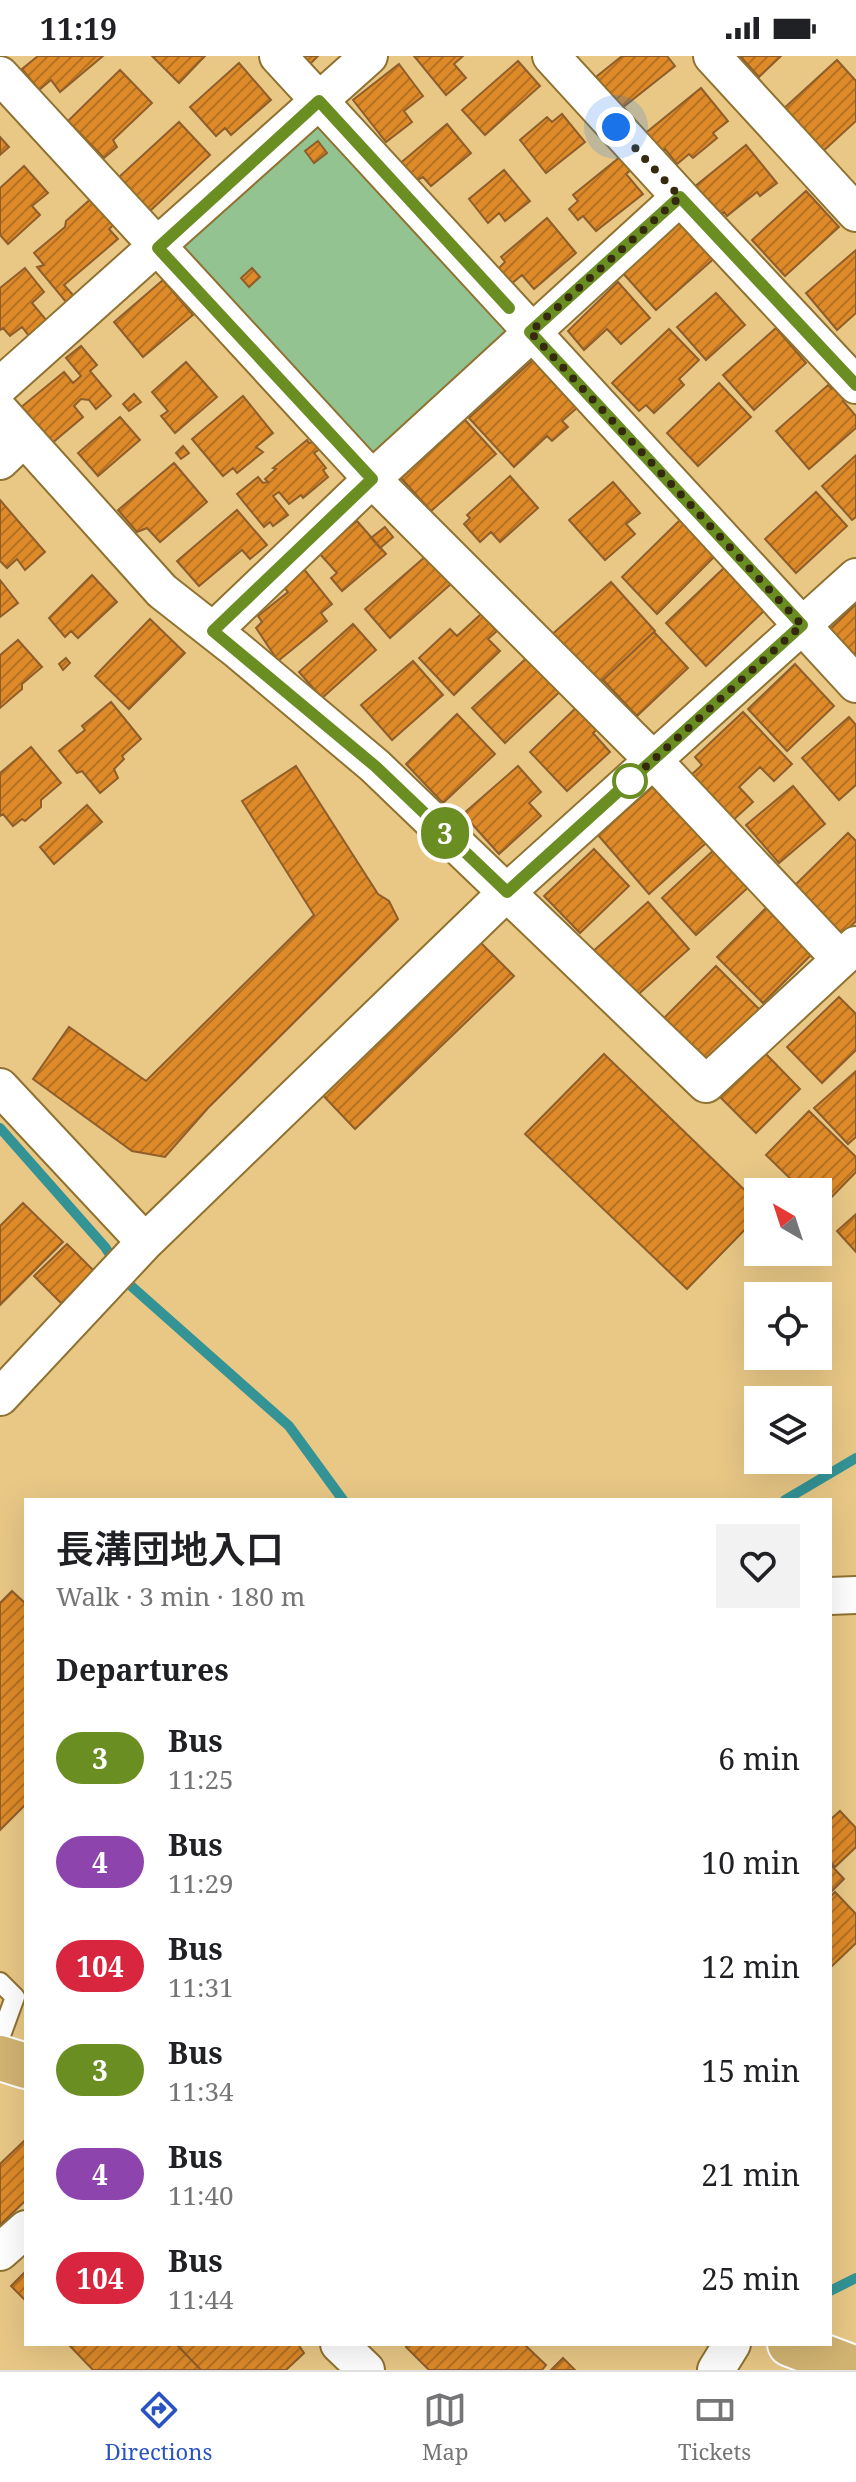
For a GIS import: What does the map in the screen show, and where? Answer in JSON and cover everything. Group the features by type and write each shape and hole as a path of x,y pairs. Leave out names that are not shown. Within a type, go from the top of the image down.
{"highway":[{"path":"0,2058 24,2065"},
{"path":"795,2346 856,2369"}],"street":[{"path":"278,56 856,684"},
{"path":"0,386 158,248 369,56"},
{"path":"551,56 856,385"},
{"path":"712,56 849,191"},
{"path":"0,75 372,479 848,952 706,1084 375,766 162,591 12,450 0,411"},
{"path":"213,631 530,332 680,197"},
{"path":"0,1397 145,1242 507,892 856,577"},
{"path":"0,1087 145,1242"},
{"path":"832,1596 856,1595"},
{"path":"0,2252 24,2231"},
{"path":"341,2346 366,2370"},
{"path":"716,2370 731,2346"}],"lane":[{"path":"0,1982 15,1997 0,2038"}],"green space":[{"path":"318,122 514,337 371,468 167,249"}],"building":[{"path":"38,56 103,56 60,92 51,80 39,90 22,69"},
{"path":"152,56 205,56 179,83"},
{"path":"303,56 318,56 310,64"},
{"path":"414,56 463,56 454,64 466,78 446,95"},
{"path":"622,56 667,56 675,66 622,108 596,77"},
{"path":"740,56 781,56 759,77"},
{"path":"837,60 856,81 856,121 821,153 782,110"},
{"path":"518,61 540,86 485,135 462,110"},
{"path":"239,63 271,100 231,135 225,128 216,136 190,107"},
{"path":"399,64 423,96 404,111 412,122 386,142 353,100"},
{"path":"120,70 152,103 113,140 117,147 104,158 68,121"},
{"path":"701,88 728,121 713,133 717,138 693,158 689,154 677,164 665,149 658,155 642,136"},
{"path":"562,114 585,142 546,173 520,140 547,117 552,122"},
{"path":"179,122 210,155 150,211 119,177"},
{"path":"447,124 471,153 431,186 423,177 413,182 398,165"},
{"path":"0,137 9,147 0,155"},
{"path":"318,141 327,153 314,163 305,151"},
{"path":"746,145 777,183 760,196 757,192 727,216 724,212 717,218 693,188"},
{"path":"620,157 631,170 626,174 643,194 596,231 583,216 578,220 569,209 578,201 573,195"},
{"path":"24,166 48,193 32,206 40,215 8,244 0,235 0,188"},
{"path":"504,170 530,201 505,221 499,213 488,223 469,199"},
{"path":"806,191 839,227 785,276 752,240"},
{"path":"94,196 117,222 109,229 118,239 64,285 74,296 66,302 37,267 44,265 34,253 65,227 66,221"},
{"path":"547,218 576,253 534,289 522,275 511,284 498,269 505,262 501,257"},
{"path":"677,221 690,234 694,230 717,256 656,310 621,271"},
{"path":"856,250 856,313 837,330 806,293"},
{"path":"25,268 44,292 32,303 47,321 29,336 22,327 10,336 3,328 0,330 0,288"},
{"path":"252,268 260,277 249,287 241,278"},
{"path":"163,280 193,315 143,357 114,322"},
{"path":"618,282 650,318 621,344 607,329 584,350 568,331"},
{"path":"716,293 745,325 706,360 677,327"},
{"path":"776,328 806,363 754,410 723,375"},
{"path":"669,329 699,360 679,379 684,385 654,413 646,405 639,411 612,383"},
{"path":"81,346 97,365 90,371 111,396 96,409 89,400 81,399 74,406 83,417 51,444 20,408 64,372 73,383 81,376 66,358"},
{"path":"534,359 578,407 562,421 568,427 552,441 547,436 514,467 469,418"},
{"path":"186,362 217,397 175,433 161,416 168,411 152,392"},
{"path":"719,383 751,417 698,466 667,433"},
{"path":"838,384 849,396 843,401 856,416 856,428 809,469 776,431 828,385 832,389"},
{"path":"134,394 141,402 129,411 123,404"},
{"path":"243,396 273,433 256,447 263,452 237,473 233,468 223,476 192,439"},
{"path":"120,417 140,440 98,476 78,453"},
{"path":"465,420 496,454 431,511 401,478"},
{"path":"307,440 320,449 314,453 326,468 323,470 328,477 303,498 301,495 289,504 279,492 273,496 288,515 273,526 270,522 264,527 237,494 258,477 263,483 268,482 265,479 276,469 273,468"},
{"path":"183,446 189,453 181,459 176,453"},
{"path":"856,455 856,517 852,520 822,486"},
{"path":"174,463 207,502 160,542 147,528 137,532 118,510"},
{"path":"510,476 538,508 500,542 491,532 480,542 464,524 470,518 467,515"},
{"path":"613,482 640,513 626,524 635,534 605,560 569,520"},
{"path":"816,492 847,526 796,573 765,539"},
{"path":"0,500 45,552 25,570 17,559 7,568 0,561"},
{"path":"237,510 267,545 250,559 242,550 199,586 177,561"},
{"path":"680,520 715,556 657,614 622,577"},
{"path":"357,521 386,554 342,591 331,578 337,573 319,553"},
{"path":"385,527 393,537 380,548 371,538"},
{"path":"426,556 451,584 390,638 365,609"},
{"path":"728,564 768,607 706,666 666,623"},
{"path":"303,568 332,604 321,613 327,621 278,661 256,628 262,622 258,616 288,592 282,585"},
{"path":"92,575 117,602 78,638 71,631 65,637 49,618"},
{"path":"0,580 18,603 0,617"},
{"path":"611,582 655,631 603,680 589,681 549,637"},
{"path":"856,604 856,660 828,631"},
{"path":"481,614 497,631 488,639 500,651 454,695 419,658 450,629 457,636"},
{"path":"150,619 185,653 129,709 95,676"},
{"path":"353,624 376,650 322,698 299,672"},
{"path":"654,632 688,668 637,716 603,680"},
{"path":"18,640 42,667 0,708 0,655"},
{"path":"531,654 564,688 505,743 472,708"},
{"path":"66,658 70,663 63,670 59,664"},
{"path":"413,661 443,695 392,740 361,705"},
{"path":"795,664 834,706 787,751 748,709"},
{"path":"111,702 141,739 122,756 124,759 114,769 118,778 100,793 82,771 77,773 59,751 85,730 82,726"},
{"path":"581,703 602,725 593,733 610,752 567,791 530,752"},
{"path":"743,712 792,764 774,781 760,767 739,787 753,802 732,821 690,776 702,765 695,757"},
{"path":"457,714 495,754 443,803 406,764"},
{"path":"849,717 856,725 856,785 839,800 802,758"},
{"path":"31,747 61,783 41,800 41,807 25,821 22,819 13,826 3,814 0,816 0,773"},
{"path":"296,766 378,894 389,901 398,919 208,1108 165,1157 132,1151 33,1079 69,1027 146,1081 314,915 242,801"},
{"path":"518,766 541,792 529,803 541,816 499,854 463,814"},
{"path":"663,778 714,836 649,894 598,835"},
{"path":"793,786 825,824 779,863 746,825"},
{"path":"87,805 102,822 54,864 40,847"},
{"path":"848,833 856,841 856,921 837,940 789,891"},
{"path":"717,847 752,884 696,935 662,898"},
{"path":"594,849 629,886 580,933 544,896"},
{"path":"648,902 689,949 633,999 591,953"},
{"path":"771,903 817,949 763,1003 717,957"},
{"path":"473,935 514,976 355,1129 316,1088"},
{"path":"716,966 762,1012 710,1064 664,1018"},
{"path":"839,997 856,1014 856,1050 822,1083 787,1047"},
{"path":"765,1053 800,1089 756,1133 720,1097"},
{"path":"604,1054 744,1189 744,1230 687,1289 525,1134"},
{"path":"856,1071 856,1137 848,1144 814,1108"},
{"path":"809,1111 856,1157 856,1172 832,1197 832,1178 790,1178 766,1155"},
{"path":"23,1203 63,1242 0,1305 0,1226"},
{"path":"856,1214 856,1252 837,1231"},
{"path":"67,1244 97,1274 64,1306 34,1276"},
{"path":"12,1591 24,1602 24,1806 0,1830 0,1603"},
{"path":"840,1811 856,1828 856,1847 835,1867 832,1864 832,1818"},
{"path":"832,1866 844,1879 832,1891"},
{"path":"835,1892 856,1914 856,1943 832,1966 832,1895"},
{"path":"24,2141 24,2202 0,2225 0,2164"},
{"path":"24,2273 24,2299 11,2286"},
{"path":"70,2346 178,2346 201,2370 93,2370"},
{"path":"178,2346 299,2346 304,2353 286,2370 201,2370"},
{"path":"526,2346 546,2365 542,2370 429,2370 406,2347"},
{"path":"563,2358 575,2370 551,2370"}],"waterway":[{"path":"0,1128 105,1247 130,1285 289,1426 342,1498"},
{"path":"788,1498 856,1458"},
{"path":"832,2290 856,2278"}],"bus line":[{"name":"3","path":"509,308 319,101 158,248 372,479 213,631 375,766 507,892 802,625 530,332 680,197 856,385"}],"route":[{"path":"616,127 680,197 530,332 802,625 630,781"}]}
